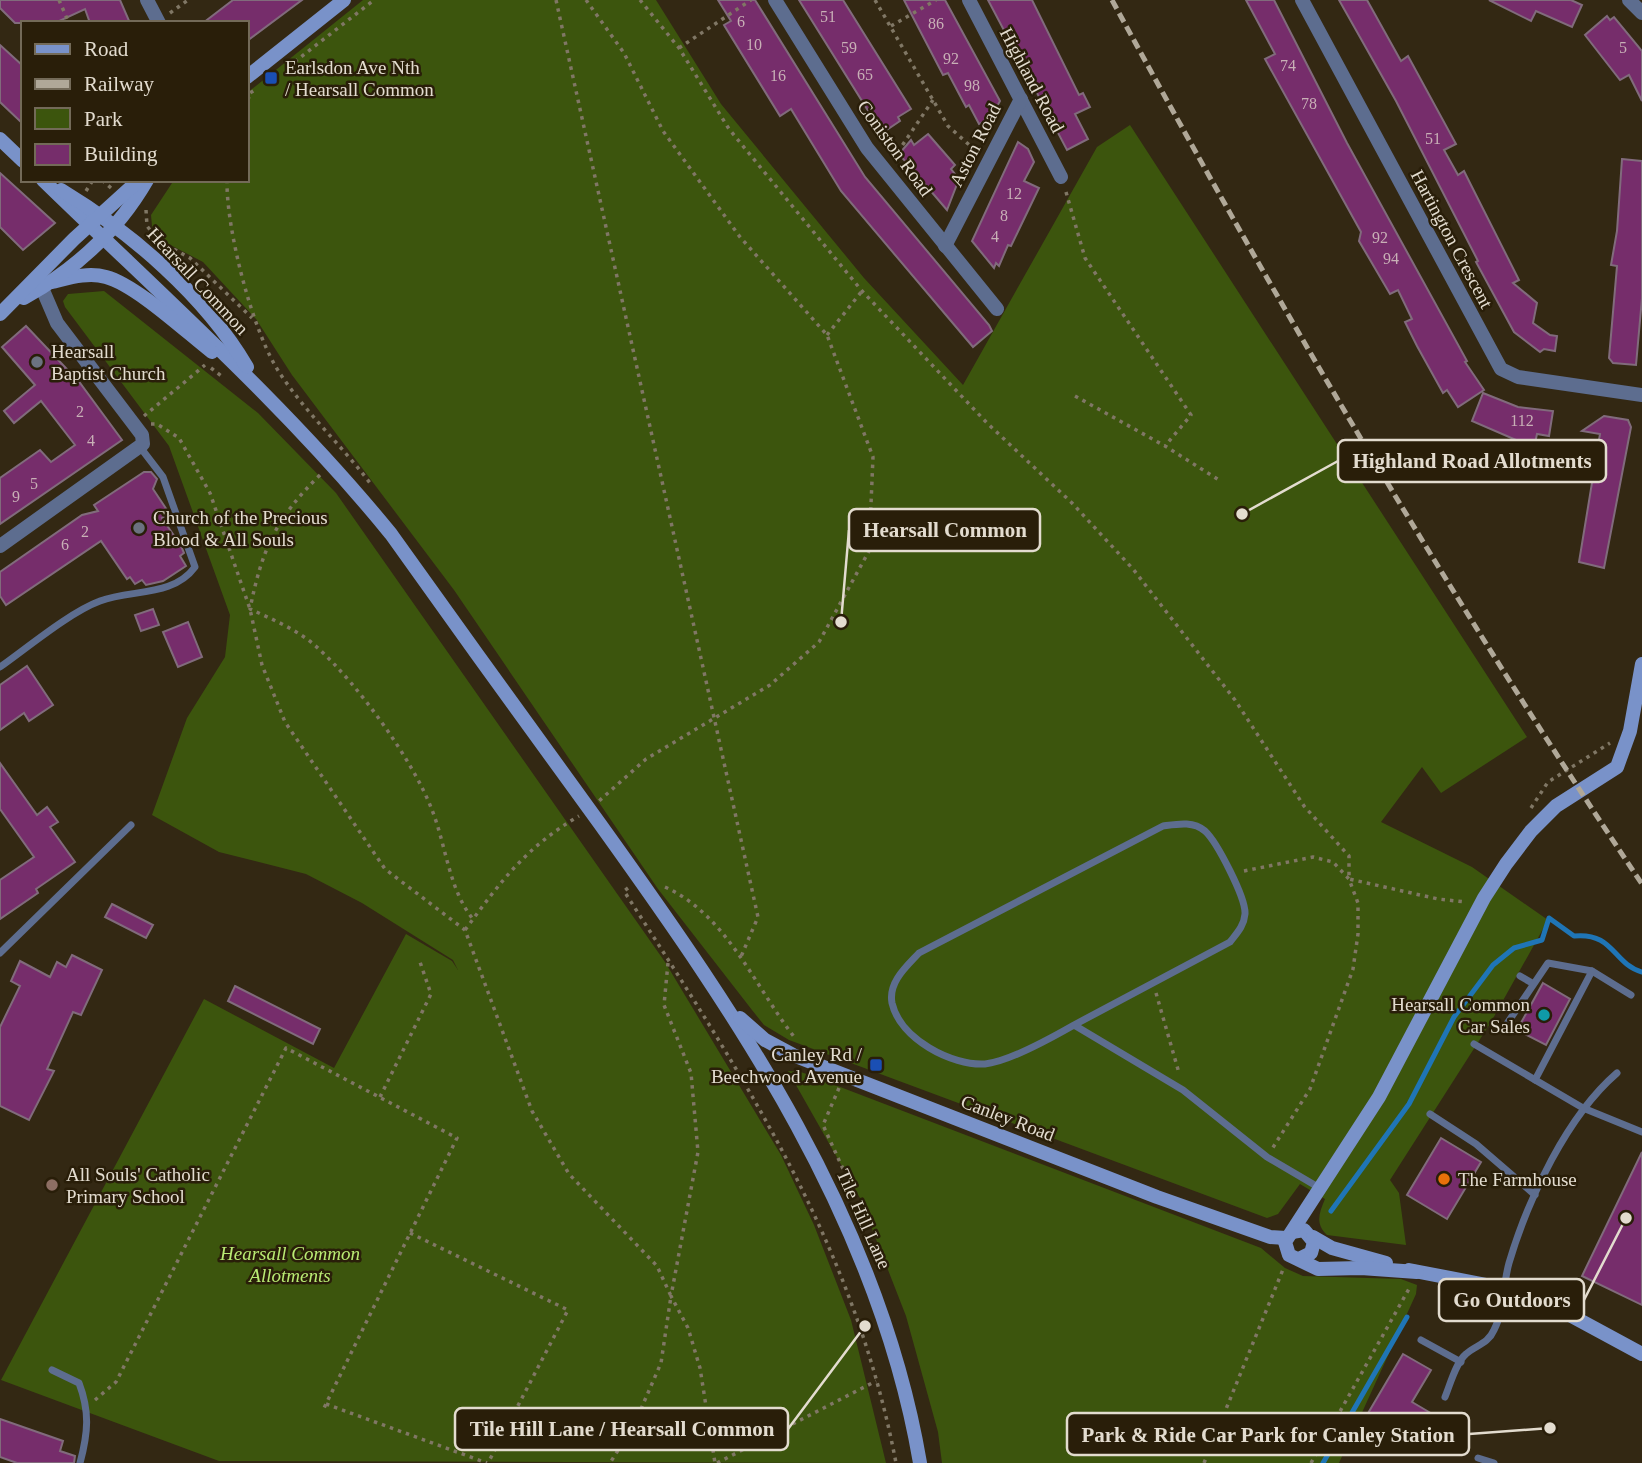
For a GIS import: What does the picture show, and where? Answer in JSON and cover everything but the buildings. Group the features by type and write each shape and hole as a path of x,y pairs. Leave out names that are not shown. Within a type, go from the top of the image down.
{"main road":[{"path":"248,76 344,0"},
{"path":"0,139 21,159"},
{"name":"Hearsall Common","path":"46,182 257,384 332,464 391,534 634,884 728,1008"},
{"name":"Hearsall Common","path":"47,182 100,214 149,252 231,340 257,384"},
{"path":"5,310 100,214 137,182"},
{"path":"5,310 47,285 104,240 146,182"},
{"path":"47,285 89,276 103,276 122,283 213,353 233,360"},
{"path":"1293,1265 1286,1252 1289,1235 1379,1097 1482,903 1517,849 1556,806 1617,767 1624,757 1642,664"},
{"name":"Canley Road","path":"728,1008 765,1040 793,1055 1270,1237 1310,1235"},
{"name":"Tile Hill Lane","path":"728,1008 801,1130 837,1201 884,1318 920,1463"},
{"path":"1293,1265 1311,1254 1309,1212 1318,1187"},
{"path":"1310,1235 1332,1248 1417,1272 1502,1288 1573,1315 1642,1354"},
{"path":"1293,1265 1318,1269 1361,1268 1417,1272"}],"street":[{"path":"146,0 157,20"},
{"name":"Coniston Road","path":"775,0 867,148 997,309"},
{"name":"Highland Road","path":"969,0 1062,177"},
{"name":"Hartington Crescent","path":"1302,0 1501,369 1518,377 1642,395"},
{"path":"1629,0 1642,13"},
{"name":"Aston Road","path":"945,246 1021,99"},
{"path":"0,546 142,445 142,435 57,323 47,285"}],"lane":[{"path":"0,667 99,601 161,589 187,579 195,568 163,477 142,445"},
{"path":"1186,823 1205,831 1231,874 1245,911 1241,928 1230,942 1040,1043 987,1064 950,1060 926,1046 897,1014 892,1002 900,972 919,953 1163,826 1186,823"},
{"path":"0,953 131,825"},
{"path":"1502,1031 1548,962 1592,971 1631,995"},
{"path":"1535,1080 1592,971"},
{"path":"1520,976 1532,983"},
{"path":"1074,1025 1183,1090 1267,1157 1318,1187"},
{"path":"1474,1044 1583,1108 1642,1132"},
{"path":"1445,1397 1465,1354 1482,1345 1494,1331 1502,1305 1502,1288 1516,1238 1535,1195 1583,1108 1617,1073"},
{"path":"1430,1114 1476,1144 1535,1195"},
{"path":"1421,1340 1461,1362"},
{"path":"52,1370 79,1383 88,1406 88,1435 80,1463"},
{"path":"1478,1458 1494,1463"}],"path":[{"path":"59,0 68,21"},
{"path":"157,20 188,0"},
{"path":"286,68 374,0"},
{"path":"556,0 758,917 740,959"},
{"path":"465,930 500,881 545,836 584,813 646,760 770,685 819,642 869,551 873,457 827,335 740,237 671,142 624,53 586,0"},
{"path":"640,0 679,48 729,129 862,291 978,414 1072,503 1133,569 1235,700 1304,806 1349,856 1349,879 1358,903 1358,934 1353,969 1310,1088 1267,1157"},
{"path":"679,48 751,0"},
{"path":"875,0 948,126 988,162"},
{"path":"891,26 936,0"},
{"path":"253,94 264,85"},
{"path":"885,171 933,100"},
{"path":"1062,177 1085,258 1191,415 1166,446"},
{"path":"82,202 92,182"},
{"path":"148,200 146,219 149,231 167,246 190,258 253,320 227,201 227,182"},
{"path":"827,335 862,291"},
{"path":"198,357 225,379"},
{"path":"134,424 207,364"},
{"path":"1075,396 1166,446 1219,480"},
{"path":"134,424 157,424 179,438 210,493 250,609 262,664 285,722 384,869 465,930 532,1111 569,1174 657,1266 688,1328 700,1368 716,1463 876,1381"},
{"path":"250,609 258,570 277,524 302,493 332,464"},
{"path":"250,609 287,626 318,648 368,705 413,772 432,808 457,890 473,919"},
{"path":"1528,811 1548,782 1600,749"},
{"path":"584,813 586,826"},
{"path":"1231,874 1313,857 1334,862 1349,879 1438,899 1482,903"},
{"path":"621,878 634,884"},
{"path":"634,884 624,891 780,1142 815,1212 864,1334 896,1463"},
{"path":"610,1463 634,1425 661,1363 698,1152 691,1073 664,1005 668,960"},
{"path":"380,1097 431,994 420,962"},
{"path":"1153,984 1183,1090"},
{"path":"88,1406 116,1382 286,1048 457,1138 323,1410"},
{"path":"837,1201 854,1193 823,1125 845,1075"},
{"path":"326,1404 487,1463 568,1310 410,1233"},
{"path":"1204,1463 1293,1265 1268,1248 1270,1237"},
{"path":"1311,1463 1404,1303 1417,1272"}],"green space":[{"path":"363,0 656,0 721,104 864,278 963,385 1097,147 1130,125 1527,737 1441,793 1422,767 1381,822 1472,867 1548,920 1491,1022 1390,1180 1399,1193 1406,1245 1327,1235 1319,1218 1325,1199 1300,1184 1278,1214 1267,1218 789,1040 764,1025 658,889 454,590 292,375 256,319 203,262 161,240 152,226 151,215 173,182 248,182 248,92"},
{"name":"Hearsall Common Allotments","path":"104,291 258,413 336,493 665,962 781,1155 814,1225 851,1320 886,1463 219,1461 1,1380 204,999 334,1068 406,934 452,961 458,970 453,960 362,903 306,874 219,852 152,815 187,718 225,657 230,615 169,446 63,301 68,294"},
{"path":"788,1071 801,1072 1261,1248 1285,1268 1303,1276 1401,1279 1417,1285 1416,1294 1339,1463 942,1463 938,1432 906,1316 860,1198"}],"waterway":[{"path":"1331,1211 1409,1104 1454,1017 1493,965 1514,948 1542,940 1549,918 1574,936 1597,939 1632,968 1642,972"},
{"path":"1323,1463 1407,1317"}],"railway":[{"path":"1112,0 1237,225 1367,448 1501,668 1642,884"}],"place":[{"name":"Earlsdon Ave Nth / Hearsall Common","path":"271,78"},
{"name":"Hearsall Baptist Church","path":"37,362"},
{"name":"Highland Road Allotments","path":"1242,514"},
{"name":"Church of the Precious Blood & All Souls","path":"139,528"},
{"name":"Hearsall Common","path":"841,622"},
{"name":"Hearsall Common Car Sales","path":"1544,1015"},
{"name":"Canley Rd / Beechwood Avenue","path":"876,1065"},
{"name":"The Farmhouse","path":"1444,1179"},
{"name":"All Souls' Catholic Primary School","path":"52,1185"},
{"name":"Go Outdoors","path":"1626,1218"},
{"name":"Tile Hill Lane / Hearsall Common","path":"865,1326"},
{"name":"Park & Ride Car Park for Canley Station","path":"1550,1428"}]}
